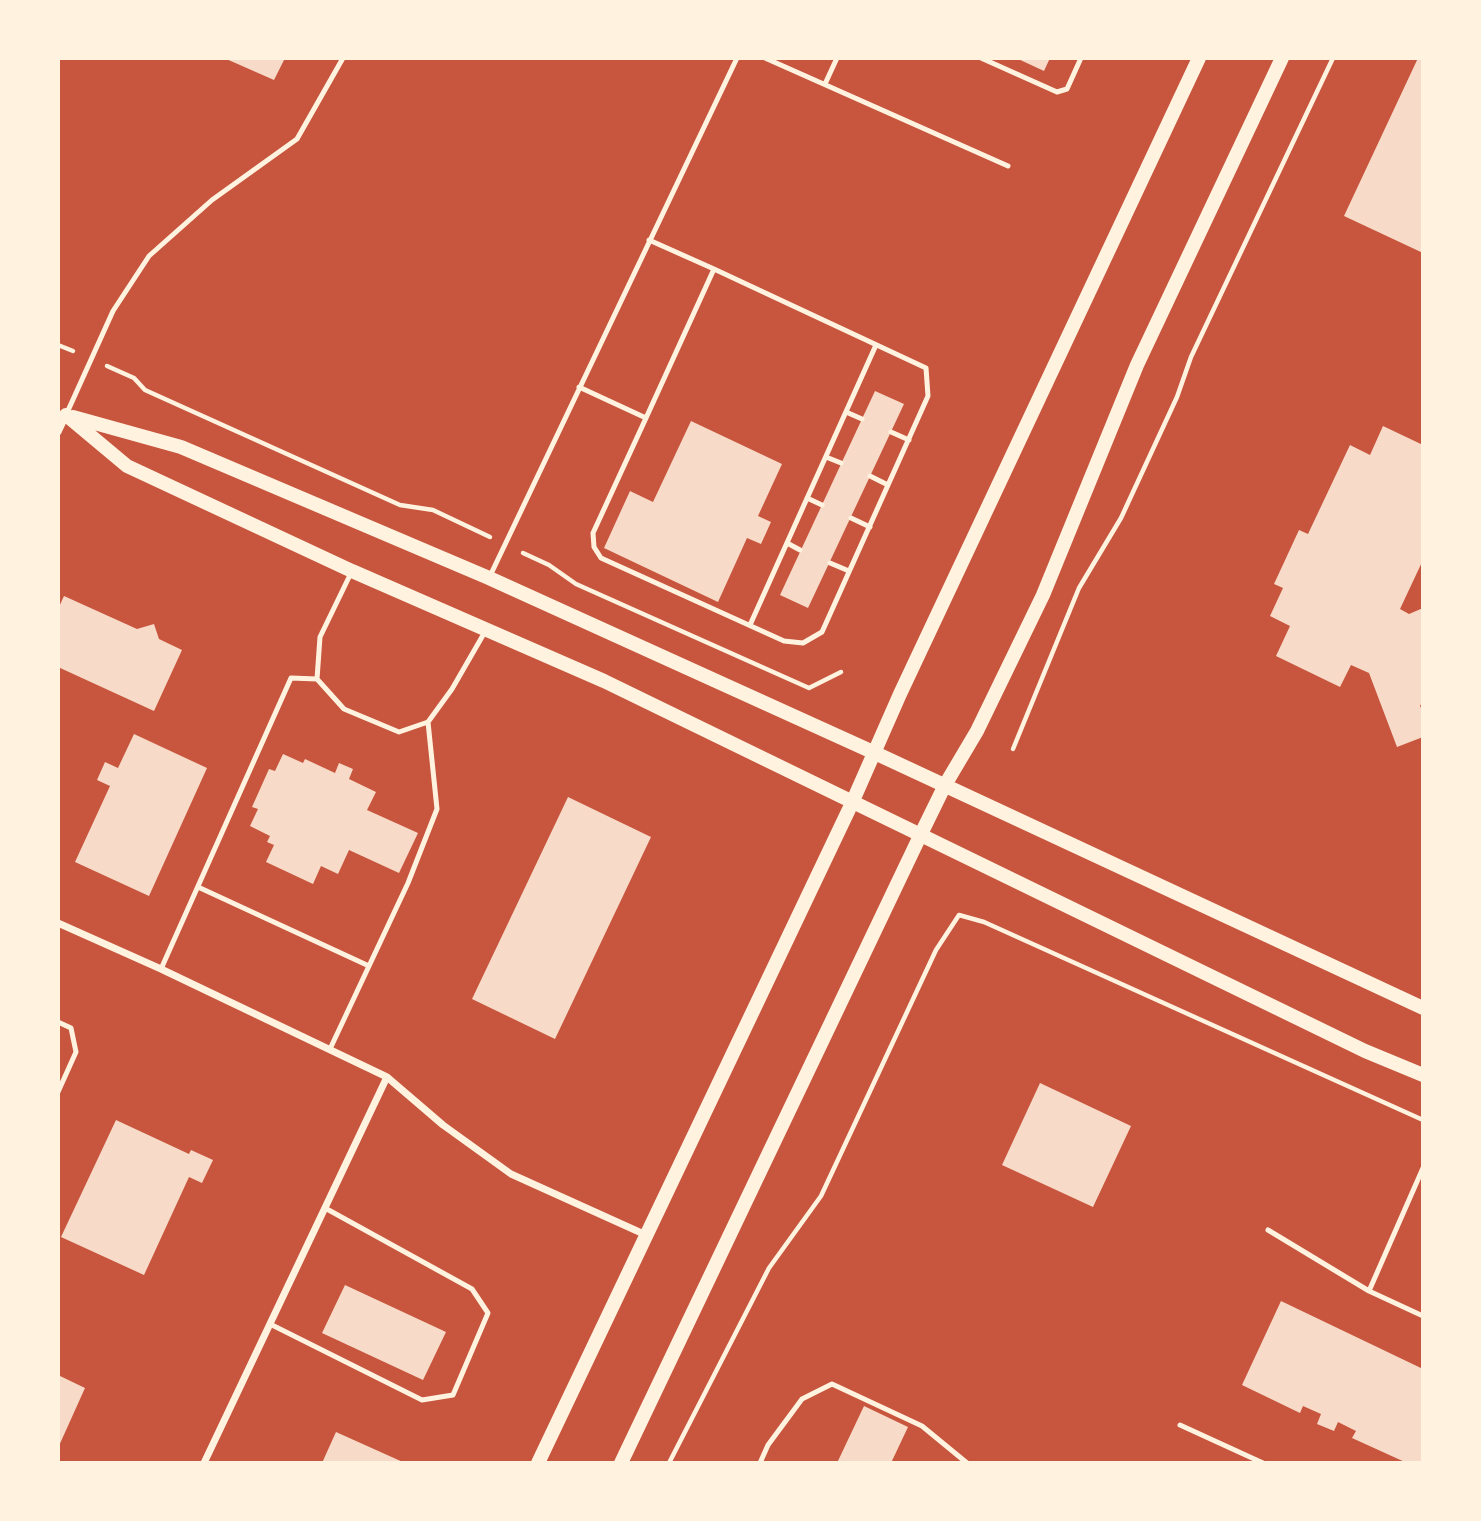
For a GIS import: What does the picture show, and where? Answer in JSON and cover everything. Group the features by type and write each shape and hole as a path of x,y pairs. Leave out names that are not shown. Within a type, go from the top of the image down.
{"main road":[{"path":"538,1463 852,803 905,681 1199,58"},
{"path":"621,1463 920,836 945,785 978,730 1043,594 1137,365 1282,58"},
{"path":"62,414 181,447 489,578 875,752 1423,1008"},
{"path":"62,414 127,466 352,571 604,681 1365,1051 1423,1075"}],"street":[{"path":"58,432 62,414"},
{"path":"58,923 162,969 387,1077 443,1125 511,1174 646,1236"},
{"path":"204,1463 387,1077"}],"lane":[{"path":"62,414 113,311 149,256 212,200 297,139 343,58"},
{"path":"489,578 737,58"},
{"path":"765,58 1008,166"},
{"path":"825,84 837,58"},
{"path":"981,58 1057,92 1068,89 1082,58"},
{"path":"649,240 714,269 926,368 929,396 822,632 803,643 784,641 601,558 594,547 593,533 714,269"},
{"path":"750,625 876,345"},
{"path":"579,387 646,418"},
{"path":"846,412 862,419"},
{"path":"891,432 909,440"},
{"path":"826,457 841,463"},
{"path":"870,476 888,485"},
{"path":"807,498 822,505"},
{"path":"851,517 870,527"},
{"path":"787,543 800,550"},
{"path":"830,563 849,571"},
{"path":"317,679 320,637 352,571"},
{"path":"162,969 290,678 317,679 344,709 399,732 428,722 452,689 486,630"},
{"path":"330,1049 437,809 428,722"},
{"path":"198,887 369,966"},
{"path":"58,1022 71,1028 76,1052 58,1092"},
{"path":"1369,1290 1423,1168"},
{"path":"270,1324 422,1400 453,1395 488,1313 472,1289 325,1208"},
{"path":"1268,1230 1369,1290 1423,1316"},
{"path":"760,1463 768,1445 802,1399 832,1384 922,1426 967,1463"},
{"path":"1180,1425 1264,1463"}],"path":[{"path":"1013,749 1079,588 1121,518 1177,397 1191,358 1333,58"},
{"path":"58,345 134,378 145,390 374,494 400,505 433,510 549,565 576,584 809,688 841,672"},
{"path":"669,1463 769,1268 821,1196 936,950 958,915 984,922 1423,1120"}],"building":[{"path":"224,58 285,58 274,80"},
{"path":"1016,58 1050,58 1044,71"},
{"path":"1418,58 1423,58 1423,253 1344,216"},
{"path":"875,391 904,404 808,608 780,595"},
{"path":"691,421 782,464 758,516 771,522 761,544 747,538 718,602 604,548 630,491 653,502"},
{"path":"1383,426 1423,445 1423,560 1400,609 1409,614 1423,608 1423,704 1420,705 1423,737 1397,747 1369,673 1351,665 1340,687 1276,656 1290,626 1270,616 1283,588 1274,584 1299,530 1308,534 1350,445 1370,455"},
{"path":"64,596 137,629 154,624 159,639 182,650 154,711 58,667 58,609"},
{"path":"134,734 207,768 149,896 75,862 110,786 97,780 105,762 118,768"},
{"path":"283,754 303,763 305,759 335,773 339,763 353,769 349,779 376,792 367,810 418,833 399,873 349,850 338,874 321,866 313,884 266,862 274,845 267,842 270,836 250,826 258,809 252,807 269,769 275,771"},
{"path":"568,797 651,837 555,1039 472,999"},
{"path":"1040,1083 1131,1126 1093,1207 1002,1165"},
{"path":"116,1120 189,1154 191,1150 213,1160 202,1183 189,1177 144,1275 61,1237"},
{"path":"345,1285 446,1332 423,1380 322,1333"},
{"path":"1281,1301 1423,1369 1423,1463 1407,1463 1352,1438 1356,1431 1338,1422 1334,1431 1317,1424 1321,1414 1303,1406 1300,1413 1242,1385"},
{"path":"58,1375 85,1388 58,1448"},
{"path":"864,1406 908,1427 891,1463 837,1463"},
{"path":"336,1432 405,1463 322,1463"}]}
